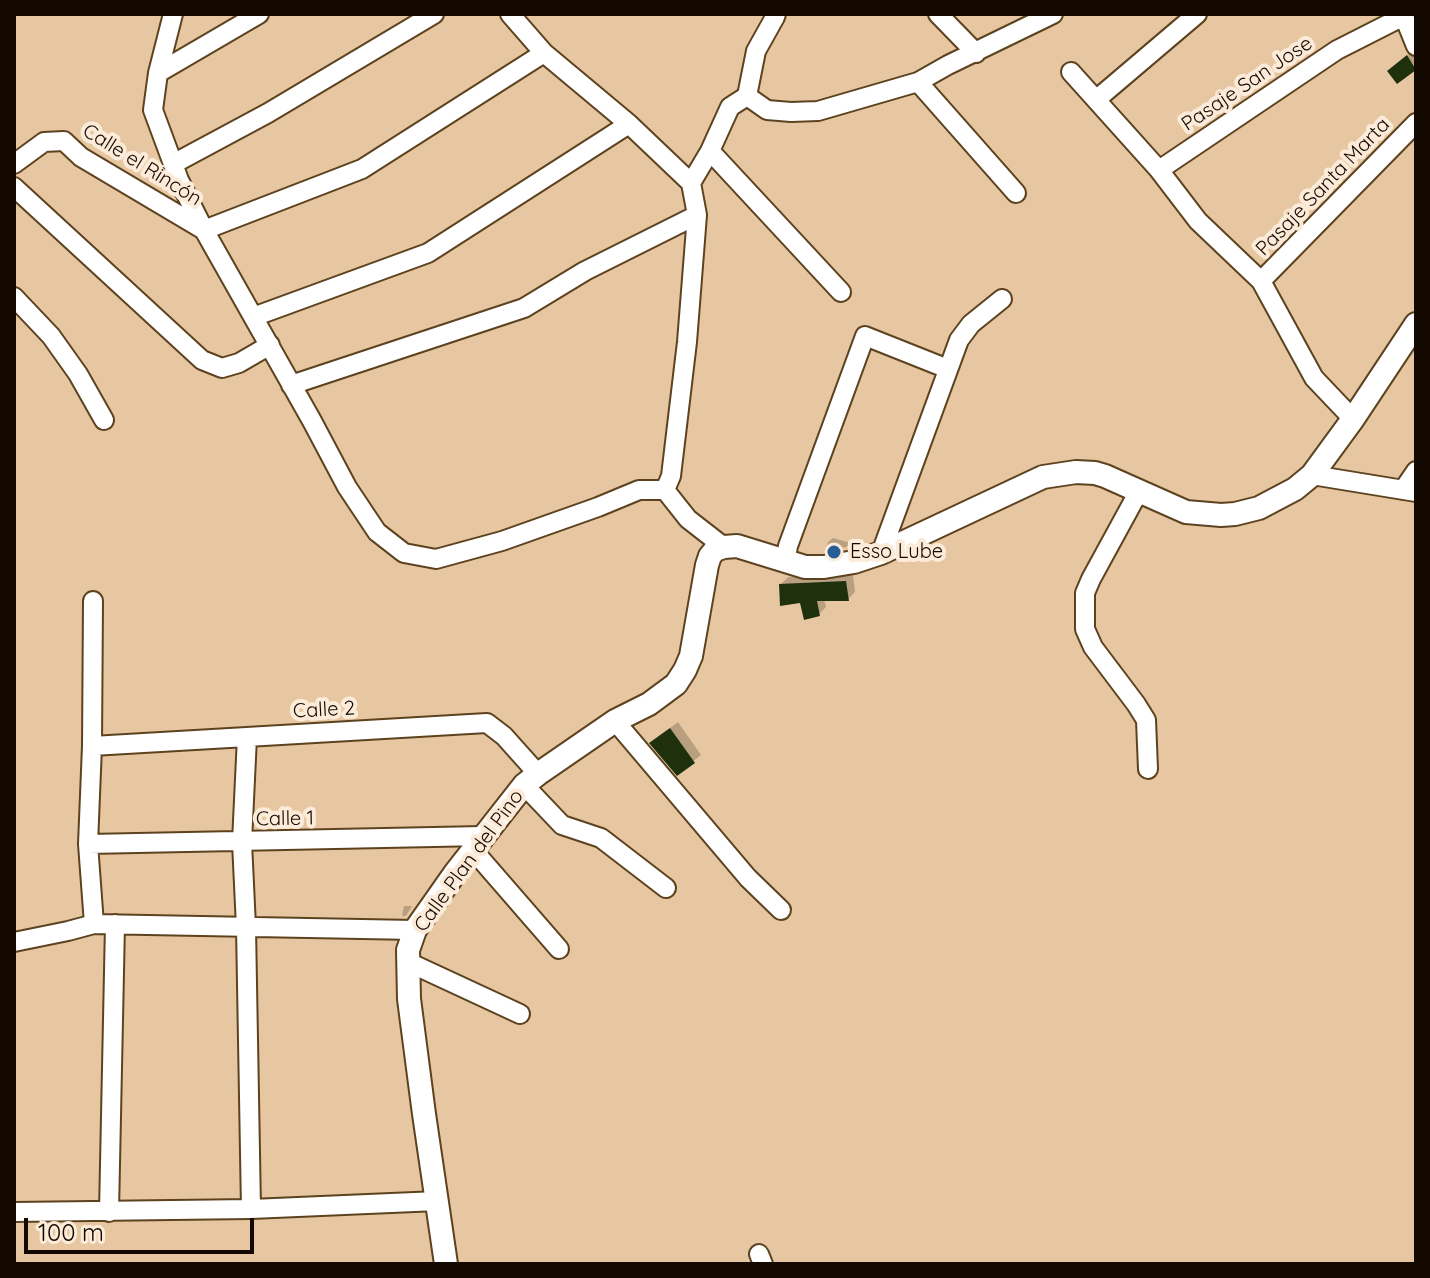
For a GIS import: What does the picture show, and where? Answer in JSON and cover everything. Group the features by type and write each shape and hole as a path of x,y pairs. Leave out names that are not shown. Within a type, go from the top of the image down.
{"street":[{"path":"173,14 158,73 153,110 179,180 291,385 377,532 404,553 436,559 502,541 639,490 665,490"},
{"path":"158,73 259,14"},
{"path":"173,164 268,113 434,14"},
{"path":"510,14 544,53 629,124 691,183 697,215 687,342 671,476 665,490"},
{"path":"691,183 730,107 747,96 756,51 776,14"},
{"path":"938,14 976,53"},
{"path":"747,96 767,110 818,111 918,82 1053,14"},
{"path":"1164,14 1176,30"},
{"path":"1097,99 1197,14"},
{"path":"1404,15 1416,46"},
{"name":"Pasaje San Jose","path":"1159,170 1337,50 1404,15"},
{"path":"204,230 362,169 544,53"},
{"path":"1071,72 1159,170 1198,221 1261,281 1314,378 1353,419"},
{"path":"918,82 1016,193"},
{"name":"Pasaje Santa Marta","path":"1261,281 1416,123"},
{"path":"253,317 428,253 629,124"},
{"name":"Calle el Rincón","path":"14,164 44,142 64,141 81,157 204,230"},
{"path":"710,151 841,292"},
{"path":"14,187 202,360 222,368 239,363 270,345"},
{"path":"291,385 524,308 585,271 697,215"},
{"path":"14,297 51,336 78,374 104,420"},
{"path":"881,553 959,340 971,324 1002,299"},
{"path":"665,490 688,519 724,547 737,546 805,567 835,566 881,553 1053,474 1095,473 1186,512 1235,514 1259,508 1295,489 1312,475 1416,324"},
{"path":"785,562 788,546 865,336 948,369"},
{"path":"1312,475 1409,491 1416,471"},
{"path":"1139,491 1085,593 1085,629 1093,647 1146,720 1148,769"},
{"name":"Calle Plan del Pino","path":"446,1264 409,999 408,950 415,930 478,843 531,780 615,721 662,696 676,684 691,656 710,556 724,547"},
{"path":"93,601 88,844 94,924"},
{"path":"615,721 748,878 781,910"},
{"name":"Calle 2","path":"92,746 487,723 504,736 562,825 601,838 666,888"},
{"path":"247,737 242,842 251,1209"},
{"path":"478,843 559,949"},
{"name":"Calle 1","path":"88,844 478,843"},
{"path":"14,942 94,924 415,930"},
{"path":"109,1212 115,924"},
{"path":"408,962 520,1014"},
{"path":"14,1212 251,1209 438,1201"}],"building":[{"path":"1407,55 1416,70 1397,84 1387,71"},
{"path":"846,581 849,601 817,601 820,616 804,620 800,603 780,606 779,584"},
{"path":"670,728 695,763 677,776 649,743"}],"place":[{"name":"Esso Lube","path":"834,552"}]}
